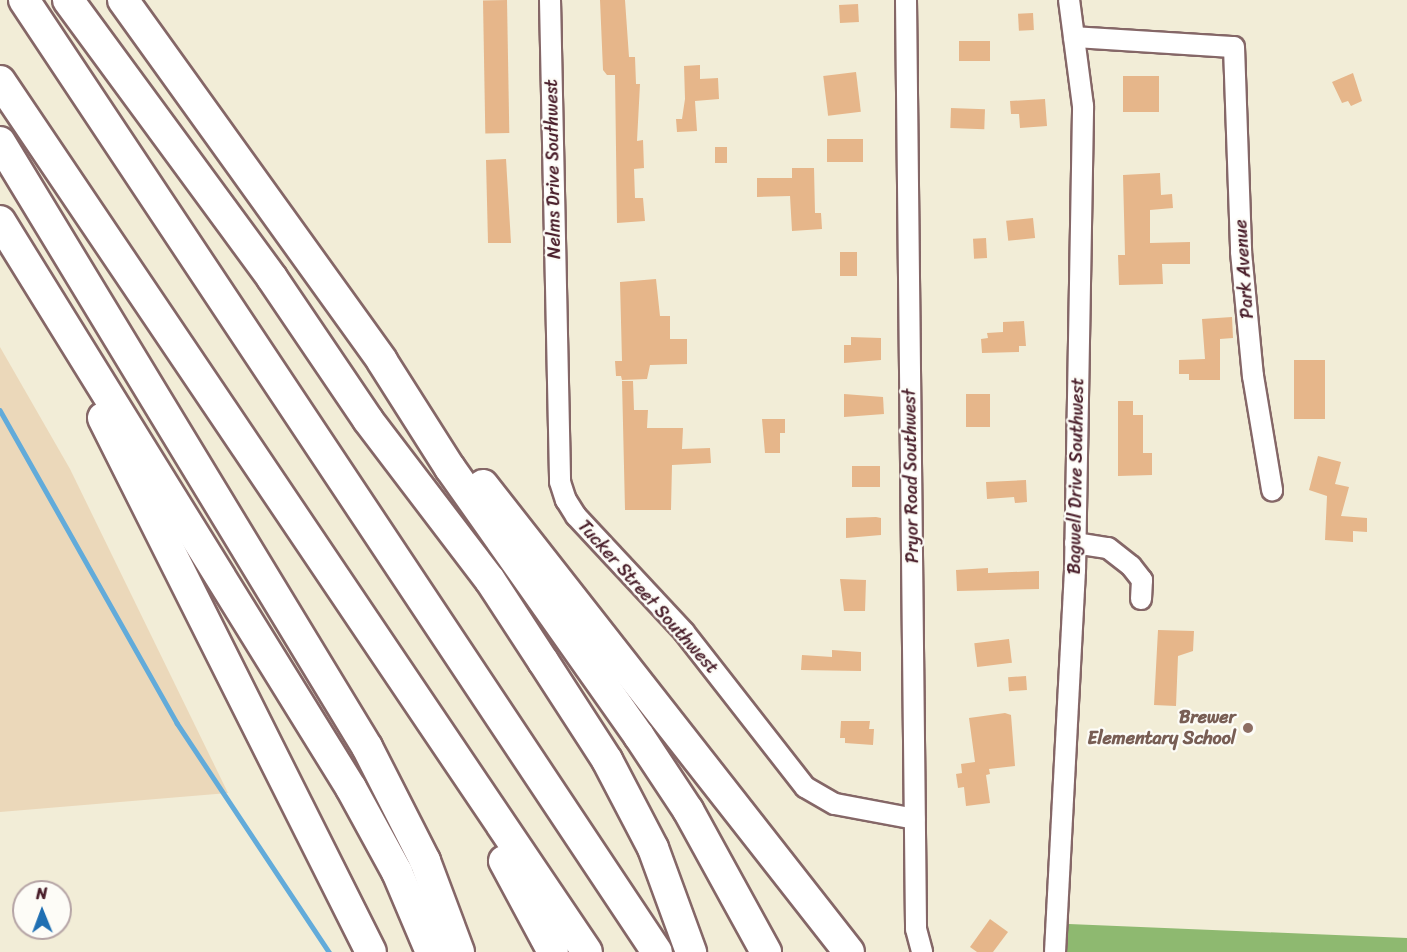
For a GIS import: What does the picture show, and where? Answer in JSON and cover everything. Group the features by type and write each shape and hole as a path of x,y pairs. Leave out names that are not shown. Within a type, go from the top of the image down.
{"highway":[{"path":"24,0 657,952"},
{"path":"68,0 272,278 368,420 490,580 608,760 653,848 691,952"},
{"path":"123,0 382,361 450,468 688,810 766,952"},
{"path":"0,81 432,726 587,952"},
{"path":"0,142 367,747 425,861 459,952"},
{"path":"0,221 351,788 397,872 431,952"},
{"path":"23,260 370,952"},
{"path":"382,361 550,566 849,951"},
{"path":"432,726 553,952"}],"street":[{"name":"Nelms Drive Southwest","path":"550,0 557,338"},
{"name":"Pryor Road Southwest","path":"906,0 916,929 922,952"},
{"name":"Bagwell Drive Southwest","path":"1055,952 1075,543 1083,106 1069,0"},
{"name":"Park Avenue","path":"1074,37 1234,47 1241,252 1253,376 1272,490"},
{"name":"Tucker Street Southwest","path":"557,338 560,482 576,516 684,632 805,787 835,804 915,819"},
{"path":"1075,543 1108,548 1131,566 1142,580 1141,599"}],"shaded area":[{"path":"0,347 70,469 228,793 0,812"}],"green space":[{"path":"1045,923 1407,938 1407,952 1048,952"}],"building":[{"path":"483,0 507,0 509,133 485,133"},
{"path":"600,0 625,0 629,57 635,57 636,84 640,84 637,141 643,140 644,168 634,169 635,198 643,198 645,221 617,223 615,75 607,75 603,70"},
{"path":"858,4 859,22 840,23 839,5"},
{"path":"1033,13 1034,30 1019,31 1018,14"},
{"path":"959,41 990,41 990,61 959,61"},
{"path":"700,65 700,79 718,78 719,99 695,101 697,131 677,132 676,119 682,119 685,99 684,66"},
{"path":"856,72 861,112 828,116 823,76"},
{"path":"1353,73 1362,101 1351,106 1348,101 1342,103 1332,82"},
{"path":"1123,76 1159,76 1159,112 1123,112"},
{"path":"1045,99 1047,126 1020,128 1019,114 1011,114 1010,101"},
{"path":"951,108 985,109 984,129 950,128"},
{"path":"827,139 863,139 863,162 827,162"},
{"path":"715,147 727,147 727,163 715,163"},
{"path":"506,159 511,243 488,243 486,160"},
{"path":"792,168 814,168 815,213 821,213 822,229 792,231 790,196 757,197 757,178 792,178"},
{"path":"1160,173 1161,195 1172,194 1173,208 1150,210 1150,243 1190,242 1190,264 1162,264 1163,284 1119,285 1118,255 1125,255 1123,175"},
{"path":"1033,218 1035,238 1008,241 1006,221"},
{"path":"986,238 987,258 974,259 973,239"},
{"path":"840,252 857,252 857,276 840,276"},
{"path":"656,279 660,316 670,316 670,339 687,339 687,364 650,365 647,379 622,380 621,376 616,376 615,361 622,361 620,282"},
{"path":"1232,317 1233,338 1220,339 1220,380 1189,380 1189,374 1179,374 1179,360 1205,359 1202,319"},
{"path":"1024,321 1026,346 1019,346 1019,352 982,353 981,339 988,338 987,333 1003,332 1003,322"},
{"path":"851,337 881,338 881,360 844,363 844,345 851,345"},
{"path":"1294,360 1325,360 1325,419 1294,419"},
{"path":"622,381 633,381 634,410 648,410 647,428 683,428 682,449 710,448 711,463 672,465 671,510 625,510"},
{"path":"844,394 883,397 884,414 844,417"},
{"path":"966,394 990,394 990,427 966,427"},
{"path":"1118,401 1133,401 1133,415 1143,415 1143,453 1152,453 1152,475 1118,476"},
{"path":"762,419 785,419 785,433 780,433 780,453 765,453"},
{"path":"1318,456 1341,462 1335,484 1349,487 1341,516 1367,518 1367,532 1353,531 1353,542 1325,540 1327,496 1309,490"},
{"path":"852,466 880,466 880,487 852,487"},
{"path":"1026,480 1027,502 1015,503 1014,497 987,499 986,482"},
{"path":"846,518 881,518 881,535 846,538"},
{"path":"988,568 988,573 1039,571 1039,589 957,591 956,570"},
{"path":"840,579 866,580 865,611 844,611"},
{"path":"1158,630 1194,631 1193,651 1178,656 1176,706 1154,705"},
{"path":"1009,639 1012,663 977,667 974,643"},
{"path":"832,650 861,652 861,671 801,670 802,655 832,657"},
{"path":"1026,676 1027,690 1009,691 1008,677"},
{"path":"1005,713 1011,715 1015,766 989,769 990,774 986,775 990,803 966,806 964,787 958,788 956,774 962,773 961,764 975,762 969,718"},
{"path":"841,721 870,721 869,729 874,729 873,745 845,743 845,738 840,738"},
{"path":"990,919 1008,932 993,952 977,952 970,947"}],"waterway":[{"path":"0,410 177,723 329,952"}],"place":[{"name":"Brewer Elementary School","path":"1248,728"}]}
